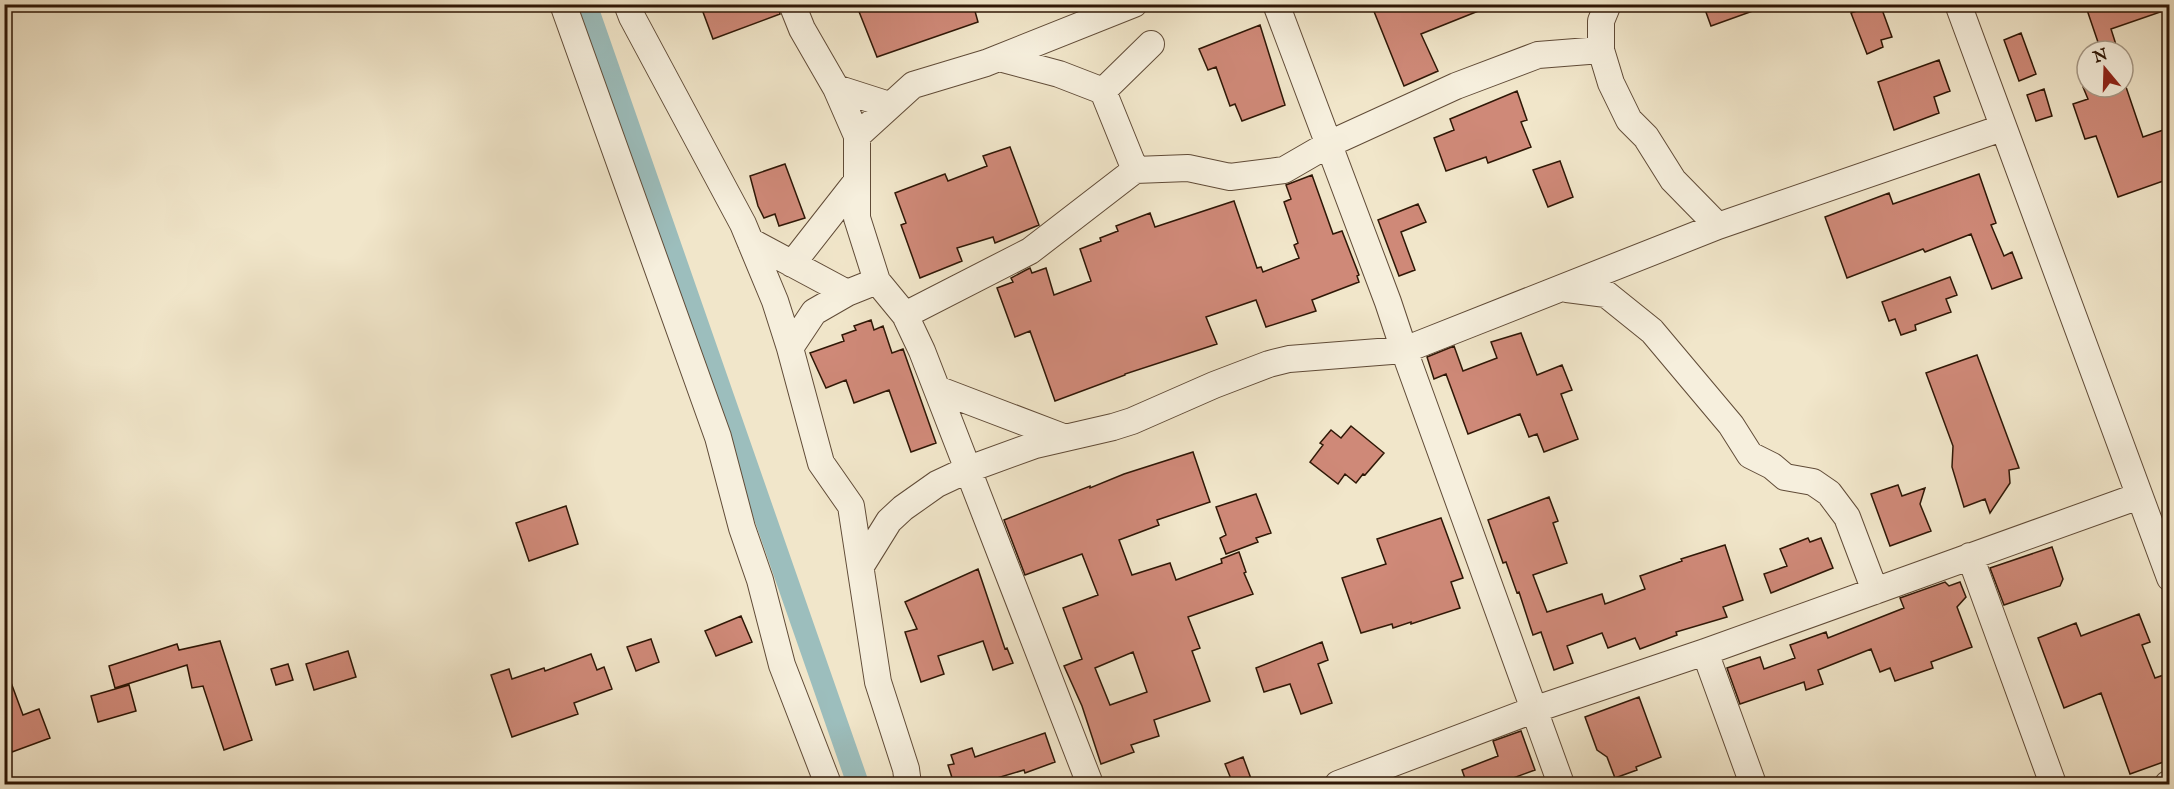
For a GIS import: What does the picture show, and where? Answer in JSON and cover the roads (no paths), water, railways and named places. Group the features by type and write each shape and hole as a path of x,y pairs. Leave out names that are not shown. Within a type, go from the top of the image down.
{"street":[{"path":"563,4 718,437 742,528 760,580 783,665 828,784"},
{"path":"627,4 632,18 743,224 775,301 821,463 851,506 878,682 906,769 908,784"},
{"path":"792,4 802,29 836,88 857,136 857,218 877,281 905,315 937,389 1090,784"},
{"path":"857,136 913,85 999,58 1134,4"},
{"path":"1276,4 1388,302 1561,784"},
{"path":"1608,4 1601,21 1601,50 1611,83 1629,120 1647,137 1673,180 1719,226"},
{"path":"1958,4 2169,578"},
{"path":"1104,91 1151,44"},
{"path":"905,315 1030,251 1135,170 1188,168 1230,177 1284,170 1329,144 1456,86 1538,55 1601,50"},
{"path":"999,58 1059,74 1104,91 1135,170"},
{"path":"836,88 889,105"},
{"path":"861,566 889,521 903,508 937,484 969,469 1063,437 1113,428 1222,382 1289,359 1404,350 1719,226 2002,128"},
{"path":"792,264 857,181"},
{"path":"750,241 847,293"},
{"path":"790,348 814,312 847,293 877,281"},
{"path":"1564,288 1606,294 1652,331 1731,425 1750,454 1772,466 1785,477 1813,482 1829,493 1847,517 1875,591"},
{"path":"937,389 1063,437"},
{"path":"1338,784 1533,710 1705,652 2139,496"},
{"path":"1970,556 2053,784"},
{"path":"1705,652 1753,784"}],"waterway":[{"path":"586,4 858,784"}]}
